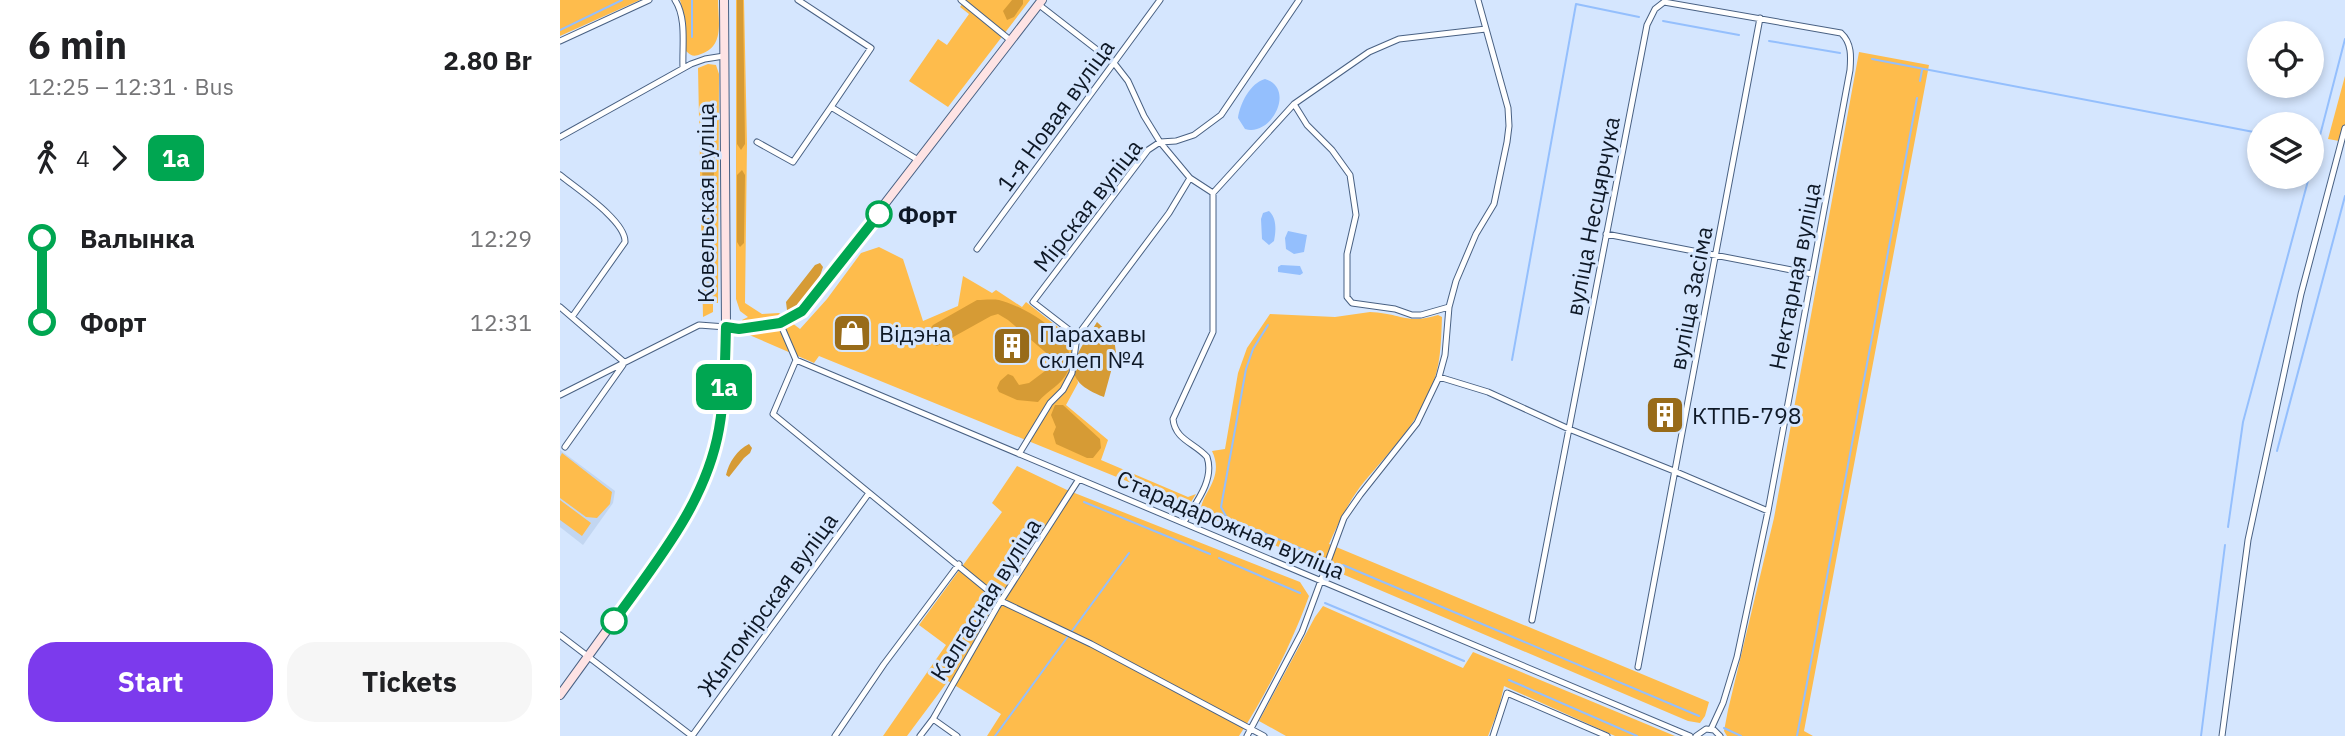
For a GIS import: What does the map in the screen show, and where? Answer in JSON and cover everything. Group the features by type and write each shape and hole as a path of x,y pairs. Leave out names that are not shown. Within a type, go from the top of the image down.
{"main road":[{"name":"Ковельская вуліца","path":"560,695 673,538 698,492 719,430 724,393 726,327 724,0"},
{"path":"726,327 739,329 780,323 793,318 813,299 1040,2"}],"street":[{"path":"560,41 649,0"},
{"path":"675,0 681,13 683,68"},
{"path":"757,142 793,162 871,48 798,0"},
{"path":"961,0 1010,40"},
{"name":"1-я Новая вуліца","path":"977,249 1160,0"},
{"name":"Мірская вуліца","path":"1076,336 1033,302 1149,150 1160,142 1185,138 1208,127 1221,115 1299,0"},
{"path":"1247,736 1302,632 1344,518 1417,423 1440,377 1445,355 1449,307 1456,281 1476,234 1494,204 1509,126 1508,108 1478,0"},
{"path":"1040,2 1114,63 1129,81 1144,116 1160,142 1190,178 1213,193"},
{"name":"вуліца Несцярчука","path":"1532,620 1647,25 1655,9 1664,2 1842,33"},
{"name":"вуліца Засіма","path":"1638,667 1760,18"},
{"path":"1184,522 1200,498 1209,471 1207,457 1180,437 1174,429 1173,419 1213,332 1213,193 1294,104 1384,44 1399,39 1486,29"},
{"name":"Нектарная вуліца","path":"1711,729 1723,703 1737,657 1768,511 1850,70 1850,49 1848,40 1842,33"},
{"path":"560,137 683,68 705,59 724,56"},
{"path":"1294,104 1307,125 1332,150 1350,175 1356,215 1347,254 1346,297 1352,303 1395,309 1412,315 1449,307"},
{"path":"831,107 918,160"},
{"path":"2222,736 2248,540 2301,294 2345,128"},
{"path":"560,175 617,223 625,236 625,242 572,317"},
{"path":"1019,454 1072,373 1076,336 1169,213 1190,178"},
{"path":"1606,233 1812,274"},
{"path":"560,307 624,362"},
{"path":"780,323 796,360 773,414 1001,601 1091,644 1264,736"},
{"path":"560,396 699,325 726,327"},
{"name":"Старадарожная вуліца","path":"796,360 1690,736"},
{"path":"565,447 624,362"},
{"path":"1440,377 1488,392 1569,429 1768,511"},
{"name":"Калгасная вуліца","path":"920,736 933,719 1001,601 1079,479"},
{"name":"Жытомірская вуліца","path":"692,736 869,493"},
{"name":"Калгасная вуліца","path":"835,736 884,664 959,564"},
{"path":"560,635 692,736"},
{"path":"1493,736 1507,693 1603,735"},
{"path":"933,719 957,736"},
{"path":"1696,736 1703,730 1711,729 1720,736"}],"shaded area":[{"path":"560,0 640,0 560,36"},
{"path":"680,0 718,0 717,39 709,50 699,55 686,51 685,18"},
{"path":"736,0 744,0 747,144 745,303 762,314 779,313 800,329 827,299 861,253 879,247 903,259 923,321 958,306 963,276 992,293 996,290 1022,307 1026,302 1072,338 1078,348 1075,364 1078,383 1066,405 1108,440 1101,460 1188,497 1196,494 1191,502 1178,502 819,356 814,363 747,334 742,320 748,317 740,311 736,299"},
{"path":"737,0 743,0 745,144 741,150 737,144"},
{"path":"965,0 1030,0 948,107 909,81 938,39 947,45 969,14 960,7"},
{"path":"1012,0 1023,0 1023,4 1014,17 1007,20 1003,11"},
{"path":"1859,52 1929,65 1804,731 1813,736 1727,736 1724,731 1728,710 1774,518"},
{"path":"708,64 716,65 719,74 718,303 713,303 713,312 703,317 698,68"},
{"path":"2345,76 2345,142 2328,139"},
{"path":"711,127 715,142 712,200 714,258 713,266 708,269 703,259 702,146 705,132"},
{"path":"742,170 745,175 744,243 740,247 737,242 737,175"},
{"path":"820,263 823,267 814,286 796,306 790,311 787,310 786,302 815,265"},
{"path":"977,300 999,300 1022,309 1049,326 1067,347 1070,359 1068,371 1038,402 1017,400 999,392 997,388 1008,374 1013,376 1019,385 1029,383 1049,368 1051,357 998,314 937,346 931,343 927,333 933,325"},
{"path":"1370,312 1411,319 1438,315 1442,317 1438,364 1434,382 1416,418 1355,494 1329,544 1709,702 1700,723 1688,721 1201,514 1203,500 1216,470 1212,451 1225,449 1238,373 1247,348 1270,314 1335,317"},
{"path":"1097,322 1114,338 1116,353 1104,397 1088,390 1074,373 1077,355"},
{"path":"1055,405 1063,405 1100,439 1101,448 1093,458 1087,458 1056,444 1053,434 1056,427 1051,415"},
{"path":"749,444 752,448 750,453 729,477 726,475 734,457"},
{"path":"560,450 615,491 613,503 583,545 560,527"},
{"path":"562,453 612,492 610,504 597,518 586,517 560,498"},
{"path":"1017,466 1067,490 1300,582 1309,596 1302,614 1269,686 1239,736 987,736 1001,714 948,681 907,736 883,736 946,645 919,625 1002,512 992,503"},
{"path":"560,500 591,523 582,536 560,520"},
{"path":"1323,606 1463,668 1473,652 1675,736 1615,736 1504,686 1488,736 1286,736 1259,721"}],"water":[{"path":"1265,79 1274,84 1279,92 1277,110 1264,126 1255,130 1245,129 1238,118 1241,107 1250,89"},
{"path":"1269,211 1275,221 1275,229 1274,241 1269,245 1262,239 1261,219 1263,213"},
{"path":"1288,231 1307,235 1304,252 1294,254 1286,249 1285,238"},
{"path":"1281,265 1300,266 1303,273 1300,275 1278,272"}],"waterway":[{"path":"560,30 622,0"},
{"path":"692,0 692,37"},
{"path":"1512,360 1576,4 1639,17"},
{"path":"1663,21 1739,35"},
{"path":"2324,120 2345,39"},
{"path":"1769,41 1840,53"},
{"path":"1872,59 2247,131"},
{"path":"1920,81 1922,70"},
{"path":"1797,736 1917,98"},
{"path":"2228,527 2243,422 2306,189"},
{"path":"2277,451 2345,196"},
{"path":"1268,325 1253,349 1246,369 1221,507 1227,518 1319,556"},
{"path":"1084,502 1210,554"},
{"path":"2201,736 2225,545"},
{"path":"995,736 1129,553"},
{"path":"1219,558 1300,593"},
{"path":"1343,565 1699,716"},
{"path":"1325,603 1464,661"},
{"path":"1509,680 1637,736"},
{"path":"1724,728 1741,736"}],"bus line":[{"name":"1а","path":"614,621 673,538 698,492 710,462 719,430 724,393 726,327 756,327 793,318 813,299 879,214"}],"place":[{"name":"Форт","path":"879,214"},
{"name":"Відэна","path":"852,333"},
{"name":"Парахавы склеп №4","path":"1012,346"},
{"name":"КТПБ-798","path":"1665,415"}]}
